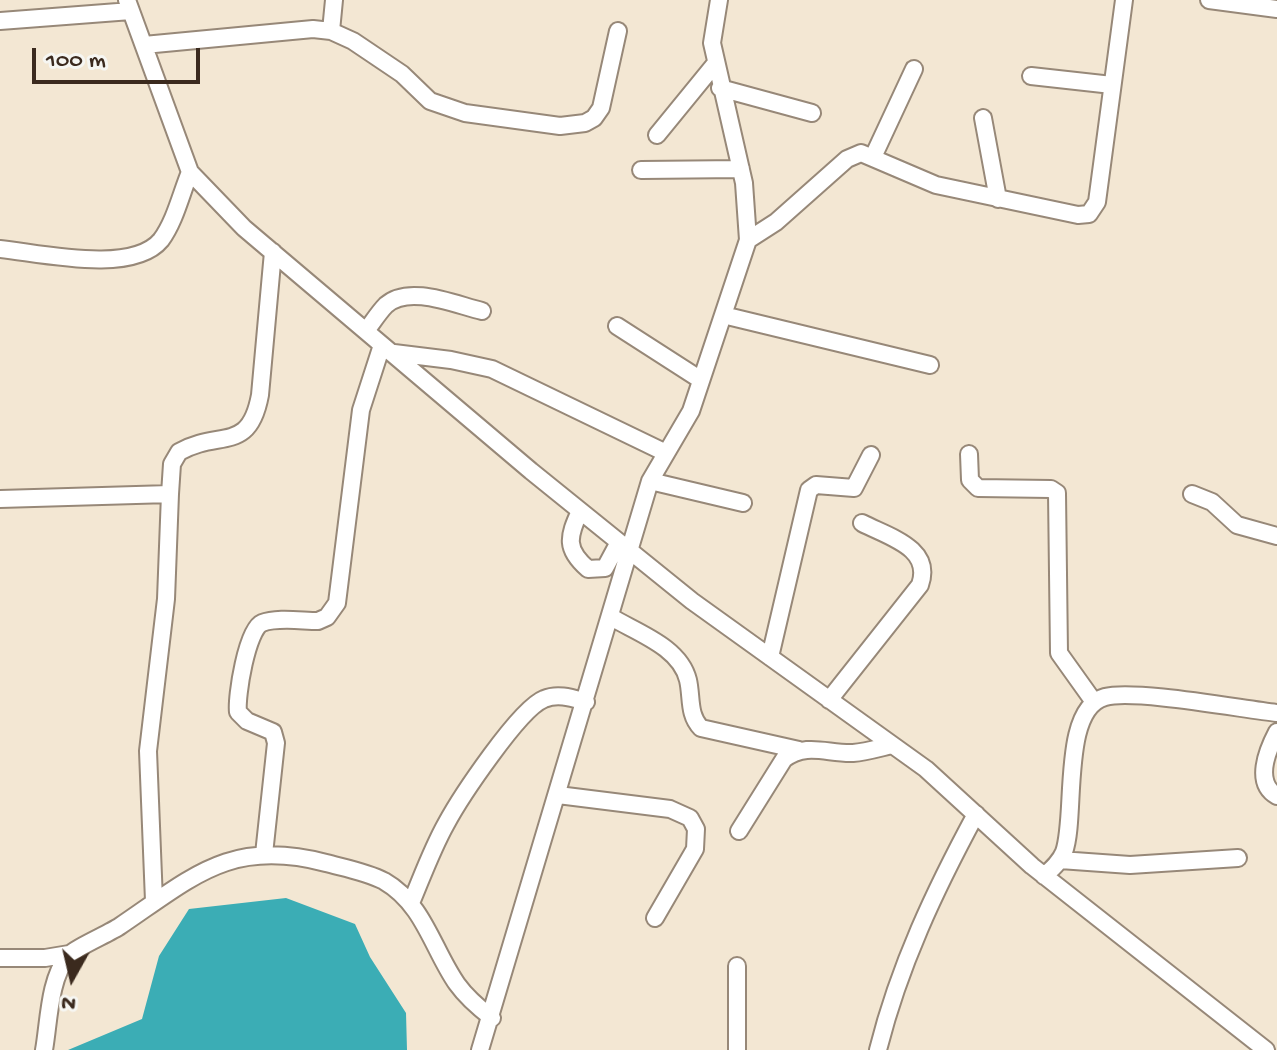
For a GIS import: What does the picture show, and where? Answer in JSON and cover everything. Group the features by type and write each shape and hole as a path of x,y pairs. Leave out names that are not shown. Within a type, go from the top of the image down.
{"street":[{"path":"331,31 334,0"},
{"path":"480,1050 611,617 625,546 664,452 682,429 748,240 741,169 715,64 712,26 719,0"},
{"path":"748,240 776,222 847,159 861,153 936,185 1078,215 1093,211 1097,202 1124,0"},
{"path":"1209,0 1277,9"},
{"path":"0,21 129,5 190,172 273,252 580,511 770,657 926,769 1044,876 1266,1050"},
{"path":"144,45 274,31 331,31 372,53 440,106 465,113 560,126 585,123 594,118 601,108 618,31"},
{"path":"657,135 715,64"},
{"path":"873,157 914,69"},
{"path":"1031,76 1112,85"},
{"path":"720,88 812,113"},
{"path":"983,118 998,199"},
{"path":"641,170 741,169"},
{"path":"0,249 101,259 123,258 149,250 168,229 190,172"},
{"path":"154,901 148,751 166,599 172,464 179,452 239,434 253,424 260,395 273,252"},
{"path":"366,331 387,304 403,297 425,297 482,311"},
{"path":"723,315 930,365"},
{"path":"617,326 701,380"},
{"path":"387,349 492,369 664,452"},
{"path":"264,854 276,743 273,732 247,721 238,712 249,645 254,630 262,623 318,621 327,617 337,603 361,410 387,349"},
{"path":"969,454 970,480 978,488 1051,489 1057,493 1059,653 1094,702"},
{"path":"770,657 809,490 816,485 854,488 871,455"},
{"path":"650,481 743,503"},
{"path":"0,499 170,494"},
{"path":"1192,494 1212,502 1237,525 1277,536"},
{"path":"580,511 569,533 569,546 574,558 588,569 605,568 625,546"},
{"path":"829,700 920,585 923,576 924,567 914,550 862,523"},
{"path":"611,617 663,647 682,664 694,718 701,728 799,750 856,753 892,745"},
{"path":"411,903 446,824 494,752 527,712 535,703 553,696 586,702"},
{"path":"1044,876 1060,860 1066,844 1076,741 1082,718 1094,702 1107,696 1134,696 1277,713"},
{"path":"1277,732 1264,779 1265,787 1277,796"},
{"path":"739,831 784,759 799,750"},
{"path":"558,795 670,809 690,818 696,829 695,849 655,918"},
{"path":"878,1050 889,1006 935,889 976,814"},
{"path":"0,958 45,958 69,954 120,926 186,879 224,862 264,854 302,857 385,882 411,903 456,983 470,1001 492,1018"},
{"path":"1060,860 1130,865 1238,858"},
{"path":"44,1050 53,996 69,954"},
{"path":"737,966 737,1050"}],"water":[{"path":"286,898 355,924 370,957 406,1013 407,1050 68,1050 142,1019 159,956 189,909"}]}
